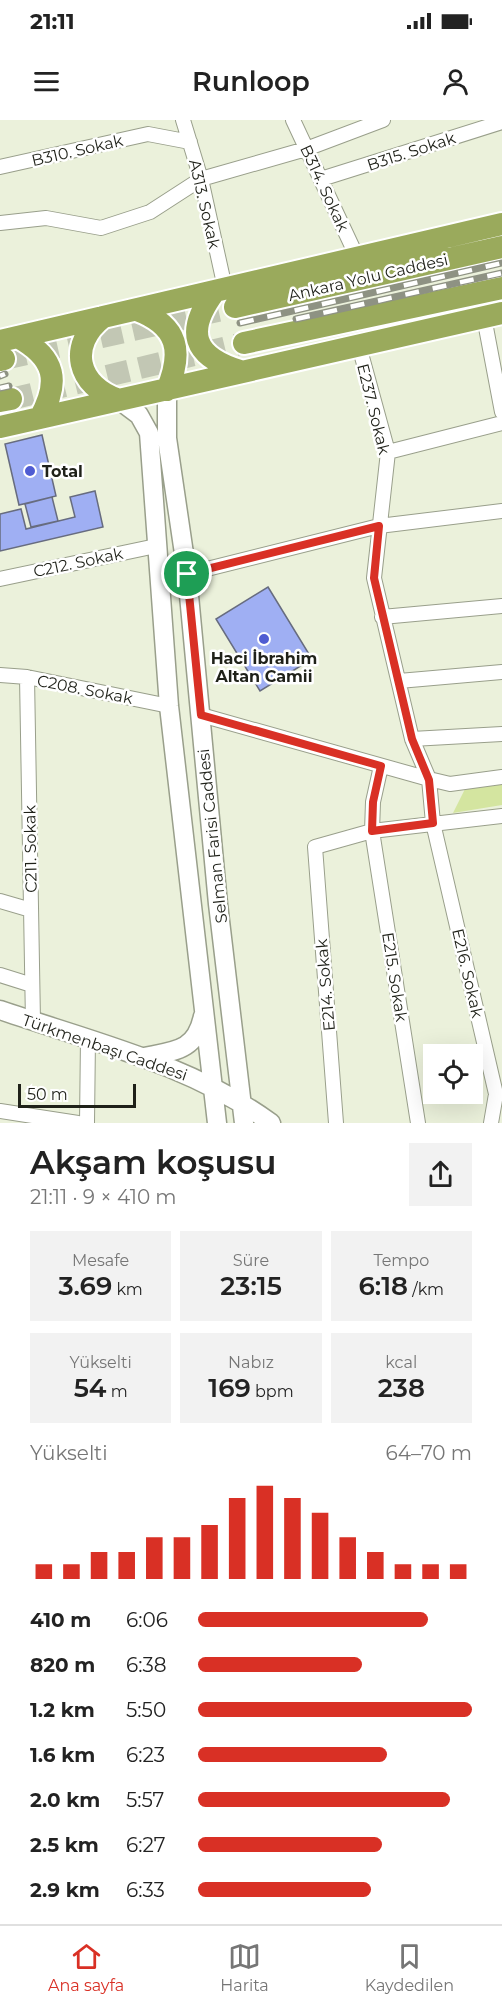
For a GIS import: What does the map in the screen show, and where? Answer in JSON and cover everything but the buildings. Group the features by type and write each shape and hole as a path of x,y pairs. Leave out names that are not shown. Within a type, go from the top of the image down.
{"highway":[{"path":"5,349 103,317 225,295 357,257 502,224"},
{"name":"Ankara Yolu Caddesi","path":"225,295 502,247"},
{"path":"244,343 502,288"},
{"path":"225,295 203,306 198,319 197,340 200,348 214,360 240,371"},
{"path":"137,310 158,321 167,329 176,345 177,357 167,390"},
{"path":"0,427 493,315"},
{"path":"103,317 86,334 82,345 84,376 103,395 119,400"},
{"path":"5,349 44,355 51,368 53,379 51,390 40,418"}],"main road":[{"name":"Selman Farisi Caddesi","path":"167,390 167,438 187,574 218,904 244,1123"},
{"name":"Selman Farisi Caddesi","path":"119,400 139,415 149,433 169,706 217,1123"},
{"path":"143,1057 177,1051 191,1044 200,1031 205,1008"},
{"name":"Türkmenbaşı Caddesi","path":"0,1010 143,1057 213,1087 242,1102 271,1123"}],"street":[{"name":"A313. Sokak","path":"183,120 201,179 225,295"},
{"name":"B314. Sokak","path":"293,120 357,257"},
{"path":"0,223 46,218 101,228 150,212 201,179 306,149 382,120"},
{"name":"B315. Sokak","path":"321,179 502,122"},
{"name":"B310. Sokak","path":"0,167 148,134 190,142"},
{"path":"493,315 502,412"},
{"name":"E237. Sokak","path":"358,346 388,452 374,578 412,739 429,780 433,823"},
{"path":"388,452 502,423"},
{"path":"187,574 379,526 502,511"},
{"name":"C212. Sokak","path":"0,579 156,546"},
{"path":"382,617 502,606"},
{"path":"399,681 502,672"},
{"name":"C208. Sokak","path":"0,675 27,677 169,706"},
{"name":"C211. Sokak","path":"27,677 33,1022"},
{"path":"201,715 429,780 450,784 502,777"},
{"path":"412,739 502,734"},
{"name":"E215. Sokak","path":"381,766 373,802 372,831 418,1123"},
{"path":"372,831 502,816"},
{"name":"E216. Sokak","path":"433,823 499,1094 491,1123"},
{"name":"E214. Sokak","path":"336,1123 315,847 372,831"},
{"path":"0,901 31,910"},
{"path":"0,975 32,985"},
{"path":"87,1123 88,1038"},
{"path":"0,1111 78,1123"}],"green space":[{"path":"502,783 502,805 453,813 465,789"}],"tunnel":[{"path":"4,359 235,307"},
{"path":"11,399 244,343"}],"railway":[{"path":"240,323 502,263"},
{"path":"296,319 502,273"},
{"path":"0,376 5,374"},
{"path":"0,388 9,386"}],"place":[{"name":"Total","path":"30,471"},
{"name":"Haci İbrahim Altan Camii","path":"264,639"}],"route":[{"path":"379,526 374,578 412,739 429,780 433,823 372,831 373,802 381,766 201,715 187,574 379,526"}]}
